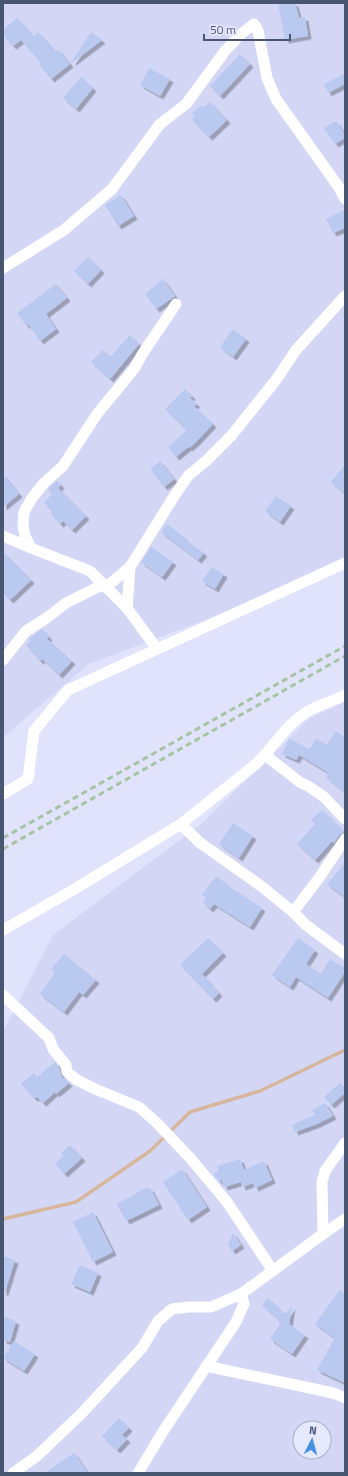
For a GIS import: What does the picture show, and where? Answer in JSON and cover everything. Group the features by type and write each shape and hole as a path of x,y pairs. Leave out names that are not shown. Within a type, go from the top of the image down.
{"street":[{"path":"3,268 64,230 112,189 160,124 186,104 226,51 241,34 254,24 258,32 267,78 276,98 338,186 345,199"},
{"path":"3,660 26,631 66,603 105,585 130,568 188,476 232,436 276,380 296,350 345,296"},
{"path":"32,548 25,536 23,527 24,512 32,498 44,482 63,466 97,414 134,369 176,304"},
{"path":"3,536 90,571 127,608 157,649"},
{"path":"3,794 28,779 34,731 68,690 345,563"},
{"path":"127,608 130,568"},
{"path":"3,930 73,890 181,824 265,755 284,730 306,712 345,695"},
{"path":"265,755 301,783 324,797 345,819"},
{"path":"181,824 199,842 256,882 293,912 306,925 345,954"},
{"path":"293,912 319,878 345,839"},
{"path":"3,995 50,1038 53,1049 66,1065 67,1072 77,1080 94,1089 139,1107 158,1124 191,1159 227,1202 273,1271"},
{"path":"323,1234 322,1182 325,1171 345,1143"},
{"path":"13,1473 37,1456 82,1413 142,1348 158,1321 172,1309 190,1306 211,1307 241,1294 345,1219"},
{"path":"138,1473 164,1430 236,1322 244,1304 241,1294"},
{"path":"206,1366 333,1393 345,1398"}],"shaded area":[{"path":"3,3 345,3 345,559 213,617 89,664 3,737"},
{"path":"345,702 345,1473 3,1473 3,1032 53,935 200,825 310,718"}],"building":[{"path":"278,3 295,3 299,18 305,17 308,36 285,40"},
{"path":"17,18 33,37 38,32 56,52 58,49 70,64 51,79 39,64 41,63 21,40 13,46 3,35 3,30"},
{"path":"91,32 102,40 73,62 72,61"},
{"path":"240,54 250,64 220,96 210,86"},
{"path":"149,68 170,79 160,96 140,85"},
{"path":"345,73 345,84 328,93 324,84"},
{"path":"81,77 93,88 76,109 63,98"},
{"path":"210,102 227,120 209,137 191,119 195,116 192,113 202,105 204,107"},
{"path":"336,121 345,135 345,138 335,144 324,128"},
{"path":"121,195 134,216 118,226 105,205"},
{"path":"345,210 345,228 333,233 326,219"},
{"path":"88,257 101,270 88,284 74,271"},
{"path":"163,279 175,296 156,309 145,294"},
{"path":"56,284 67,298 46,314 56,329 40,341 28,324 26,325 17,313"},
{"path":"233,329 246,339 233,357 220,347"},
{"path":"130,335 139,344 110,379 91,362 103,350 110,357"},
{"path":"185,389 192,396 190,398 197,404 194,406 213,424 195,443 176,457 168,447 187,430 165,409"},
{"path":"160,461 174,479 164,487 150,469"},
{"path":"345,465 345,494 331,482"},
{"path":"3,474 19,494 3,507"},
{"path":"57,481 61,485 58,488 86,516 72,530 63,521 60,524 51,514 53,512 44,503 52,494 48,489"},
{"path":"276,496 291,506 280,522 265,511"},
{"path":"167,524 185,538 184,539 204,553 198,560 161,532"},
{"path":"151,547 173,562 162,577 141,562"},
{"path":"3,552 31,580 10,600 3,593"},
{"path":"212,567 224,574 215,589 202,581"},
{"path":"42,629 49,637 47,639 72,661 59,675 42,659 40,661 26,645 30,642 29,639"},
{"path":"336,731 345,737 345,793 326,777 329,773 299,755 296,760 282,754 289,739 310,749 316,739 327,745"},
{"path":"322,810 344,832 339,835 334,843 332,841 315,860 297,844 315,824 311,820"},
{"path":"233,823 253,836 239,858 219,844"},
{"path":"345,863 345,897 327,884"},
{"path":"216,876 228,886 262,908 250,927 214,904 210,909 203,903 207,898 202,895"},
{"path":"208,938 223,953 202,974 219,993 213,999 180,965"},
{"path":"298,938 315,950 306,964 321,974 330,959 345,968 345,972 328,998 296,977 290,987 272,975"},
{"path":"64,954 96,980 83,995 79,992 64,1012 40,994 55,973 51,969"},
{"path":"55,1062 62,1077 69,1083 56,1094 55,1092 43,1103 37,1097 34,1098 21,1084 34,1073 37,1077"},
{"path":"340,1083 345,1090 345,1093 331,1105 324,1097"},
{"path":"325,1103 333,1116 295,1132 292,1125 315,1115 312,1110"},
{"path":"70,1145 82,1158 64,1174 55,1164 63,1156 61,1153"},
{"path":"240,1159 244,1170 264,1161 272,1180 255,1188 253,1183 242,1187 241,1182 224,1187 222,1180 219,1181 214,1173 219,1172 217,1166"},
{"path":"182,1169 207,1207 188,1220 163,1182"},
{"path":"146,1188 150,1188 159,1205 126,1221 117,1204"},
{"path":"93,1212 113,1252 93,1262 73,1222"},
{"path":"233,1233 241,1245 232,1251 228,1245"},
{"path":"3,1256 15,1260 5,1292 3,1292"},
{"path":"80,1265 98,1273 90,1292 71,1284"},
{"path":"340,1290 345,1294 345,1383 317,1370 335,1338 315,1324"},
{"path":"268,1298 284,1313 287,1313 292,1306 289,1324 305,1335 292,1354 270,1339 281,1322 262,1305"},
{"path":"3,1317 16,1321 10,1342 3,1340"},
{"path":"14,1341 35,1354 24,1371 3,1358"},
{"path":"119,1418 129,1428 122,1435 127,1439 117,1450 102,1436"},
{"path":"74,1453 88,1473 45,1473"}],"waterway":[{"path":"3,1219 76,1202 150,1151 190,1112 260,1091 345,1050"}],"railway":[{"path":"3,838 345,646"},
{"path":"3,849 345,656"}]}
